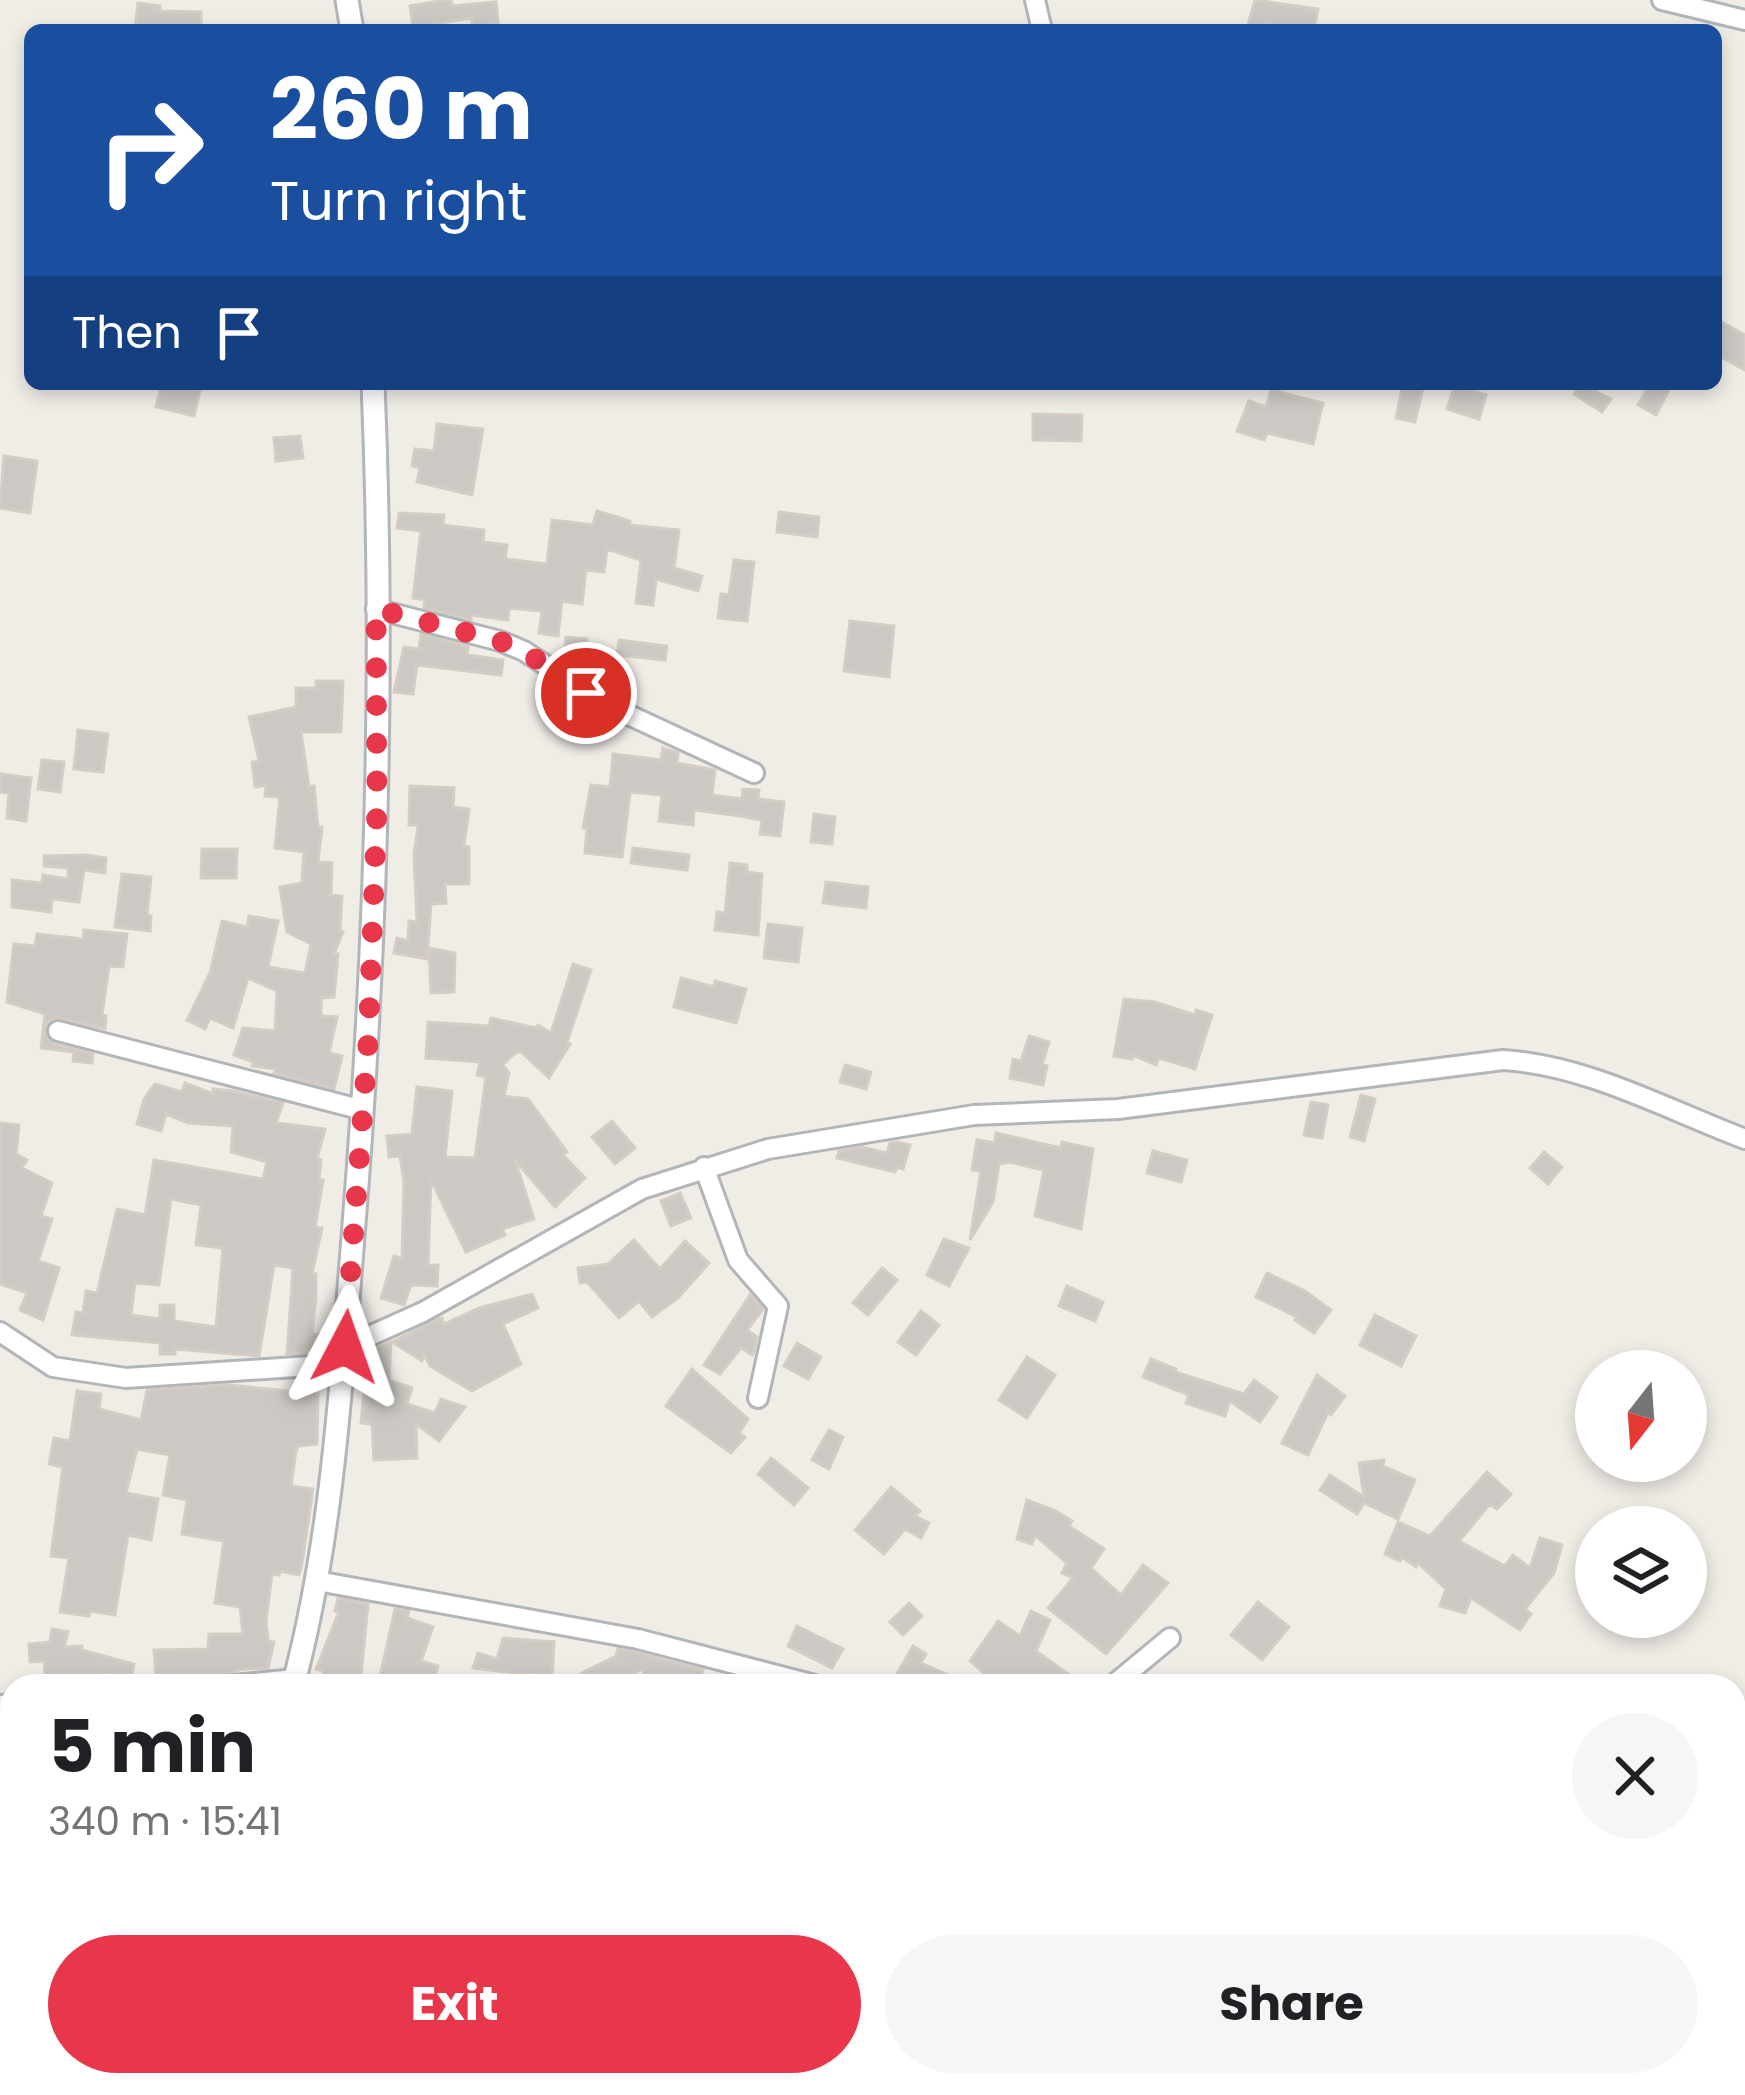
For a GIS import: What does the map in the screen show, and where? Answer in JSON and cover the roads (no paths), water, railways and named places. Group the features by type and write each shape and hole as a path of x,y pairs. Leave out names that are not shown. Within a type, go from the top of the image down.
{"street":[{"path":"1662,0 1745,20"},
{"path":"296,1674 317,1581 343,1355 363,1110 377,808 373,390"},
{"path":"376,609 524,651 605,704 754,773"},
{"path":"58,1031 363,1110"},
{"path":"0,1332 53,1367 126,1378 343,1355 642,1189 768,1149 974,1115 1118,1109 1503,1060 1598,1082 1745,1139"},
{"path":"704,1167 738,1260 778,1306 758,1398"},
{"path":"317,1581 638,1639 773,1674"},
{"path":"1126,1674 1170,1638"}]}
